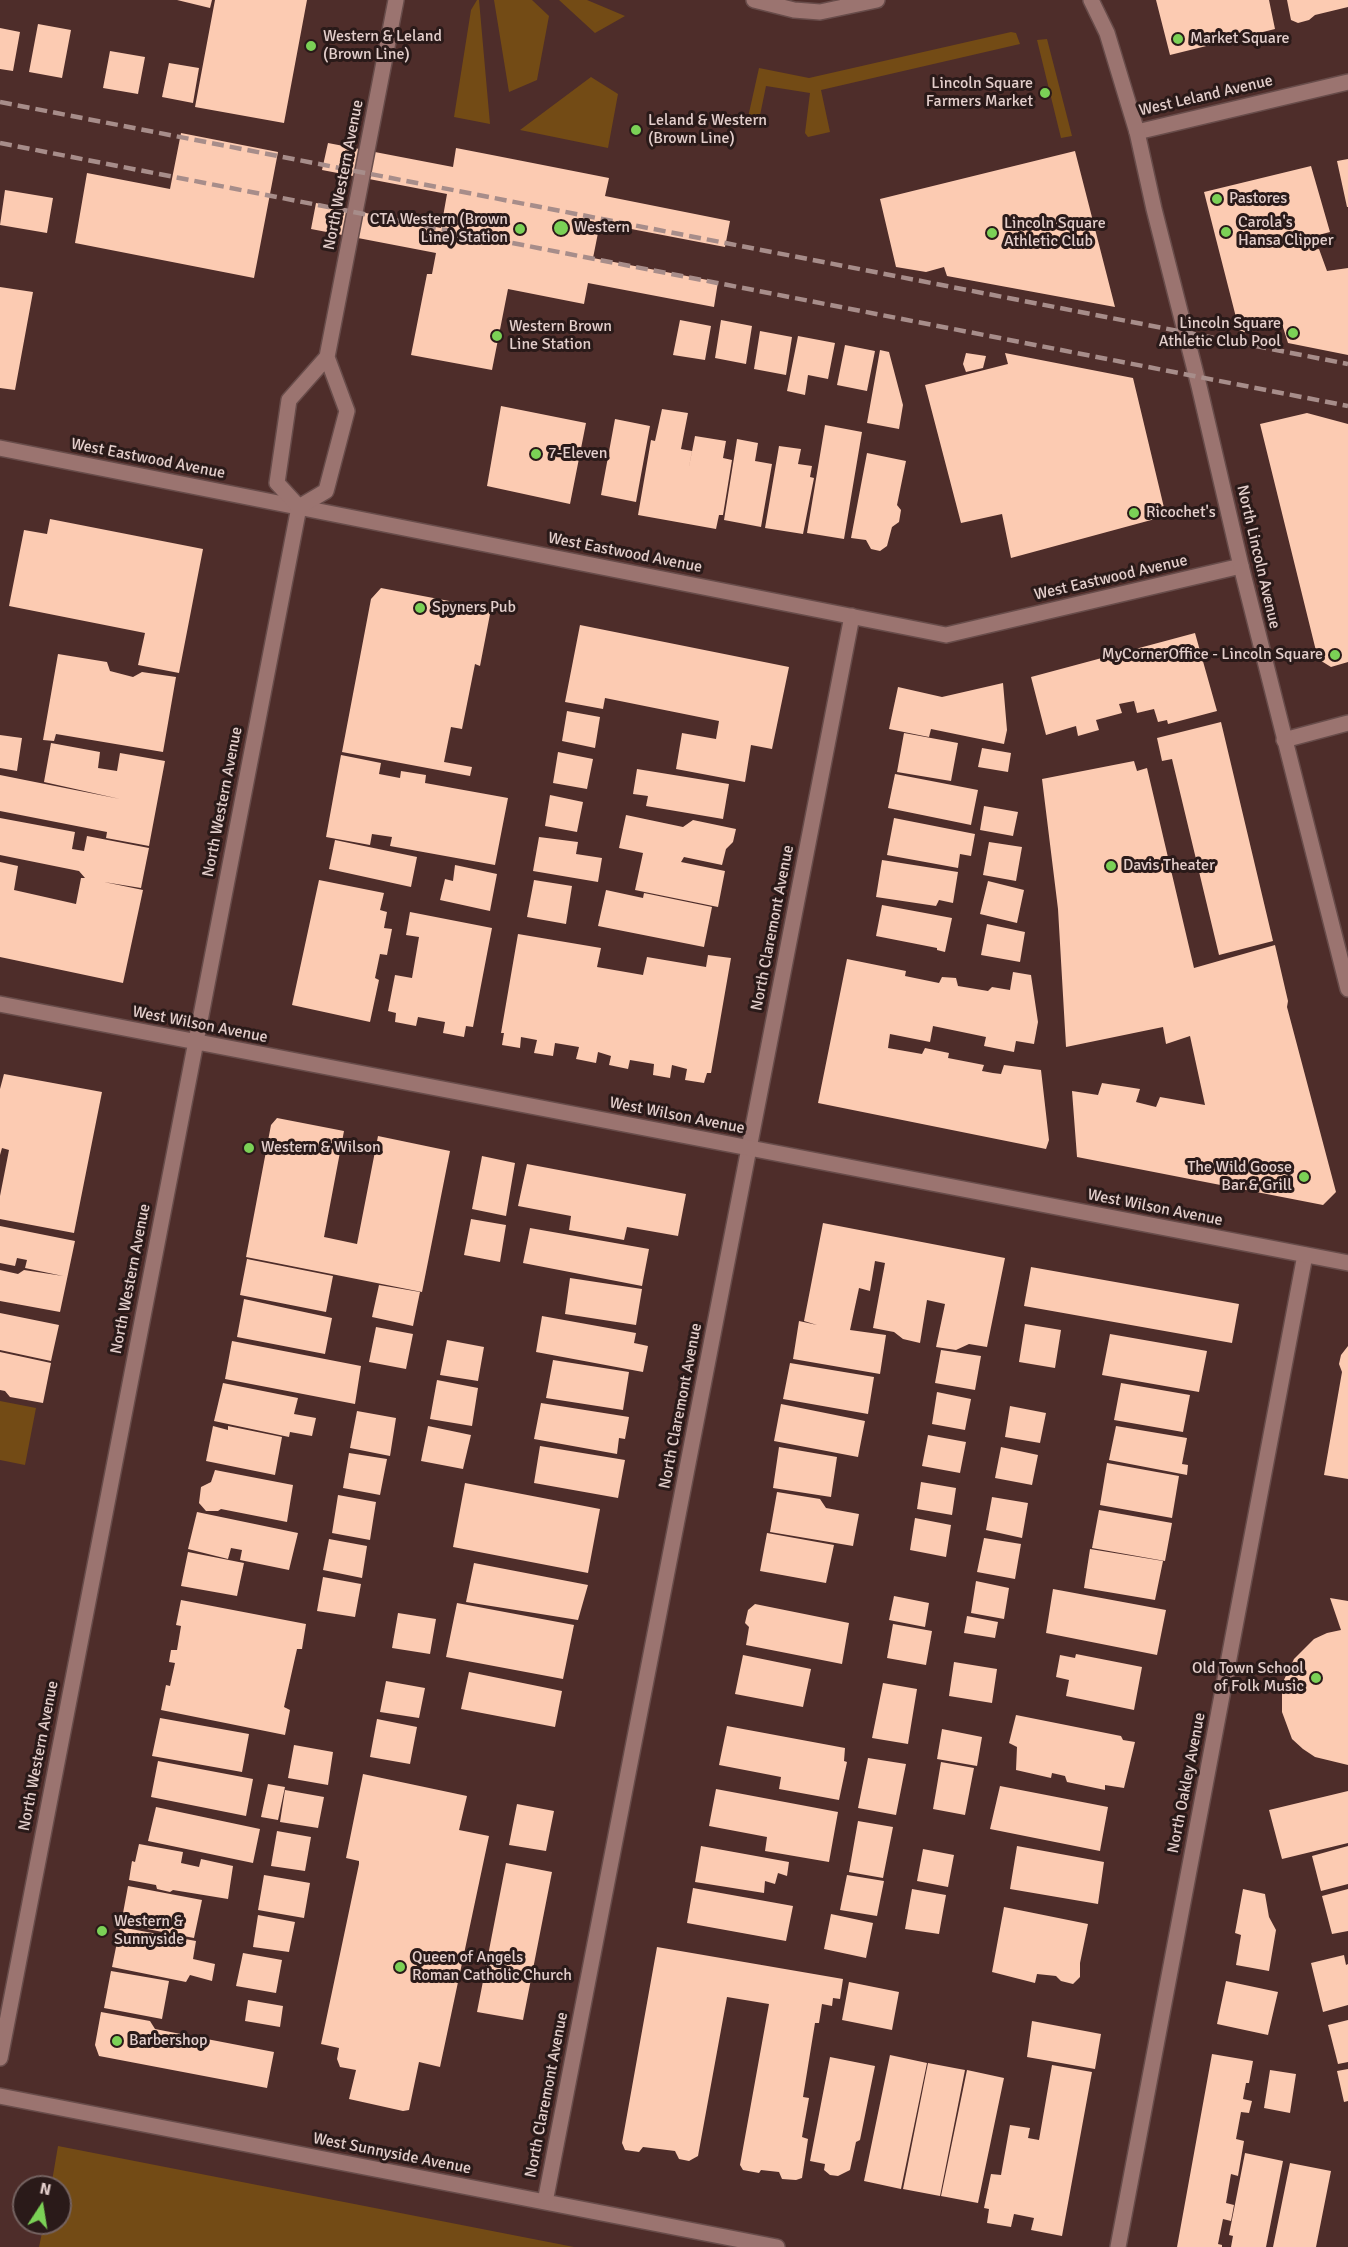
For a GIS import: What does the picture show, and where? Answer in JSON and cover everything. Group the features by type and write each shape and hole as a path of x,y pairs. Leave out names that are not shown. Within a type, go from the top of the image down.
{"street":[{"name":"North Western Avenue","path":"327,357 396,0"},
{"path":"754,0 794,10 820,12 877,0"},
{"name":"West Leland Avenue","path":"1091,0 1107,33 1137,132 1348,82"},
{"name":"North Lincoln Avenue","path":"1137,132 1156,220 1199,386 1241,566 1348,989"},
{"path":"327,357 346,411 326,491 299,507 277,483 289,400 327,357"},
{"name":"West Eastwood Avenue","path":"0,448 946,635 1241,566"},
{"name":"North Western Avenue","path":"0,2058 299,507"},
{"name":"North Claremont Avenue","path":"545,2202 852,616"},
{"path":"1284,740 1348,723"},
{"name":"West Wilson Avenue","path":"0,1004 1348,1263"},
{"name":"North Oakley Avenue","path":"1118,2247 1305,1255"},
{"name":"West Sunnyside Avenue","path":"0,2096 777,2247"}],"shaded area":[{"path":"479,0 490,124 454,117 471,10"},
{"path":"494,0 532,0 549,16 537,80 509,92"},
{"path":"559,0 587,0 625,16 595,33"},
{"path":"1011,32 1016,33 1020,44 821,90 830,132 808,137 805,133 810,93 766,86 758,125 753,126 747,122 759,68 809,78"},
{"path":"1047,39 1072,136 1061,138 1037,40"},
{"path":"591,77 618,94 608,148 520,130"},
{"path":"0,1401 36,1408 25,1465 0,1460"},
{"path":"58,2146 574,2247 39,2247 42,2235 72,2235 72,2175 53,2175"}],"building":[{"path":"177,0 212,0 210,8"},
{"path":"215,0 307,0 284,123 195,107"},
{"path":"1156,0 1269,0 1275,29 1170,55"},
{"path":"1287,0 1348,0 1348,7 1315,15 1309,20 1298,23 1291,20"},
{"path":"38,24 71,30 62,78 29,72"},
{"path":"0,28 20,32 13,71 0,69"},
{"path":"110,51 145,57 138,94 103,88"},
{"path":"169,63 199,68 193,103 162,97"},
{"path":"181,133 278,152 254,278 75,243 87,173 170,189"},
{"path":"328,143 453,167 456,148 609,178 605,196 730,221 725,247 600,223 593,258 718,282 714,307 588,283 584,304 508,289 492,370 411,355 427,274 432,274 436,253 311,229 316,203 441,228 447,194 322,170"},
{"name":"Lincoln Square Athletic Club","path":"1075,151 1115,307 947,276 944,267 926,272 896,267 880,199"},
{"path":"1348,159 1348,207 1347,207 1337,161"},
{"path":"1311,166 1330,232 1307,238 1310,250 1319,249 1327,271 1348,268 1348,355 1288,343 1282,324 1240,333 1204,192"},
{"path":"5,190 53,198 47,233 0,225"},
{"path":"0,287 33,292 15,390 0,388"},
{"path":"680,320 711,326 705,360 673,355"},
{"path":"721,320 752,326 746,364 715,358"},
{"path":"760,331 792,337 786,375 754,369"},
{"path":"798,336 835,343 828,379 808,375 805,395 787,391"},
{"path":"845,345 875,351 867,391 837,385"},
{"path":"880,350 889,352 903,405 899,429 867,423"},
{"path":"966,353 986,356 983,368 966,372 963,364"},
{"path":"1005,353 1133,378 1166,516 1011,558 1002,514 961,523 925,385 1008,364"},
{"name":"7-Eleven","path":"501,406 586,423 570,504 487,486"},
{"path":"662,409 688,413 681,449 692,451 688,472 695,436 726,441 723,458 732,460 723,515 719,515 716,529 638,515 651,440 655,441"},
{"path":"1307,413 1348,424 1348,662 1331,667 1318,659 1260,424"},
{"path":"615,419 650,426 636,502 601,495"},
{"path":"825,425 862,432 844,539 807,533"},
{"path":"737,439 758,443 755,461 772,464 761,527 724,520"},
{"path":"779,446 801,449 798,464 812,466 810,477 814,478 803,534 765,528"},
{"path":"867,453 906,461 897,505 901,510 899,522 892,527 887,546 880,551 871,549 866,540 851,538"},
{"path":"50,519 203,549 179,673 138,665 145,633 9,606 24,530 47,534"},
{"path":"381,588 491,609 480,666 475,664 462,729 451,727 444,762 472,767 470,776 342,752 371,599"},
{"path":"580,625 789,667 772,749 751,745 745,782 676,769 682,733 716,739 719,721 605,698 603,709 565,702"},
{"path":"1195,633 1217,711 1168,724 1167,720 1158,722 1154,709 1137,713 1134,701 1119,704 1122,713 1096,720 1099,730 1078,736 1076,726 1046,735 1031,677"},
{"path":"58,654 107,662 110,671 133,677 142,672 176,677 163,752 56,734 54,741 43,740"},
{"path":"1003,683 1007,730 1004,744 931,729 929,737 889,729 898,687 942,697"},
{"path":"567,711 600,717 595,748 562,741"},
{"path":"1221,722 1273,941 1219,955 1172,759 1162,761 1157,738"},
{"path":"904,733 958,743 951,781 897,772"},
{"path":"0,735 22,738 17,771 0,768"},
{"path":"51,743 100,752 98,768 117,771 120,753 165,761 149,846 106,838 107,832 0,811 0,775 120,799 44,782"},
{"path":"982,748 1011,753 1008,772 978,767"},
{"path":"558,752 593,759 587,789 553,783"},
{"path":"341,755 381,763 379,774 400,778 401,771 426,775 425,783 508,798 495,865 390,846 392,837 372,834 370,845 326,837"},
{"path":"1134,761 1137,771 1147,768 1194,968 1275,945 1288,1001 1287,1007 1336,1192 1323,1205 1077,1157 1072,1091 1098,1095 1102,1083 1140,1089 1136,1102 1156,1107 1160,1097 1205,1105 1190,1036 1166,1044 1163,1027 1066,1047 1058,909 1042,779"},
{"path":"637,769 729,784 723,819 646,806 648,796 633,794"},
{"path":"895,774 978,790 971,825 888,808"},
{"path":"550,795 583,802 577,832 545,826"},
{"path":"984,806 1018,812 1013,836 980,830"},
{"path":"626,815 683,827 693,820 736,829 733,842 726,849 722,865 684,857 681,862 725,871 718,907 635,890 643,853 619,848"},
{"path":"0,818 75,832 72,849 84,851 87,836 149,848 141,888 104,882 143,890 123,983 0,957 0,862 18,866 14,890 76,904 81,878 85,878 79,871 0,855"},
{"path":"894,818 975,834 971,856 960,854 958,868 887,855"},
{"path":"539,837 578,842 576,854 602,858 598,882 533,871"},
{"path":"335,840 417,857 411,887 329,869"},
{"path":"989,842 1022,847 1016,881 983,875"},
{"path":"882,860 958,872 953,903 939,900 936,906 876,897"},
{"path":"455,865 497,874 490,911 440,900 445,879 453,881"},
{"path":"319,880 384,893 380,910 387,912 384,928 392,929 387,955 380,954 375,978 379,980 370,1022 292,1005"},
{"path":"534,880 572,886 566,924 527,917"},
{"path":"988,881 1024,890 1017,923 980,914"},
{"path":"606,890 643,898 644,893 712,907 704,947 598,926"},
{"path":"882,905 952,918 945,952 937,948 876,936"},
{"path":"410,912 492,928 473,1027 466,1026 464,1037 443,1033 445,1022 418,1017 416,1026 395,1022 396,1013 388,1011 395,975 412,978 419,937 406,935"},
{"path":"987,924 1025,932 1020,962 981,955"},
{"path":"518,934 601,948 597,967 643,975 647,957 706,967 708,955 731,958 711,1073 707,1073 704,1083 685,1080 687,1069 672,1065 670,1078 653,1075 654,1064 630,1060 628,1069 609,1065 611,1056 598,1052 596,1063 576,1059 579,1047 555,1043 553,1056 534,1053 537,1040 521,1037 520,1048 502,1045 504,1033 501,1033"},
{"path":"847,959 906,971 905,976 939,983 942,977 956,978 958,986 988,991 992,987 1010,990 1013,972 1031,975 1038,1022 1034,1044 1016,1041 1014,1052 984,1046 986,1037 933,1026 930,1042 890,1034 888,1048 922,1054 925,1048 949,1053 948,1058 984,1065 982,1071 993,1073 1001,1074 1004,1065 1041,1070 1049,1140 1046,1149 818,1103"},
{"path":"4,1074 102,1092 74,1233 0,1219 0,1196 9,1150 2,1148 0,1155 0,1089"},
{"path":"277,1118 344,1131 324,1237 357,1244 378,1136 450,1151 422,1292 246,1257 271,1125"},
{"path":"482,1156 515,1163 506,1216 472,1209"},
{"path":"527,1164 686,1194 678,1236 627,1227 624,1240 569,1230 571,1216 518,1206"},
{"path":"471,1219 506,1225 500,1262 464,1255"},
{"path":"823,1223 1005,1258 987,1347 969,1344 956,1350 936,1347 945,1304 927,1300 920,1343 903,1339 894,1332 873,1328 885,1263 875,1261 870,1291 859,1288 850,1330 886,1335 880,1374 793,1359 799,1321 817,1325 804,1321"},
{"path":"0,1226 75,1241 60,1312 0,1301 0,1270 18,1274 24,1270 63,1276 25,1268 27,1260 17,1258 15,1266 0,1263"},
{"path":"530,1228 649,1249 642,1286 523,1263"},
{"path":"247,1259 333,1276 326,1312 240,1295"},
{"path":"1031,1267 1239,1304 1232,1343 1024,1306"},
{"path":"570,1278 642,1289 636,1325 565,1314"},
{"path":"379,1285 420,1292 413,1326 372,1317"},
{"path":"244,1299 332,1318 325,1354 237,1337"},
{"path":"0,1313 59,1325 51,1361 0,1350"},
{"path":"542,1316 636,1333 634,1343 648,1346 643,1372 536,1352"},
{"path":"1025,1324 1061,1330 1055,1368 1019,1362"},
{"path":"376,1327 413,1334 406,1369 369,1362"},
{"path":"1110,1334 1207,1351 1199,1392 1102,1375"},
{"path":"447,1340 484,1347 478,1381 440,1375"},
{"path":"232,1341 361,1366 355,1404 225,1379"},
{"path":"1348,1346 1348,1479 1324,1475 1342,1372 1339,1364 1341,1355"},
{"path":"941,1350 981,1356 975,1390 935,1383"},
{"path":"0,1352 51,1363 43,1403 10,1397 5,1391 0,1390"},
{"path":"553,1360 629,1372 623,1410 546,1398"},
{"path":"790,1363 874,1377 868,1414 783,1399"},
{"path":"437,1380 478,1388 472,1426 430,1419"},
{"path":"223,1383 298,1398 294,1414 316,1418 312,1436 290,1432 289,1437 214,1421"},
{"path":"1121,1383 1190,1395 1183,1432 1114,1420"},
{"path":"937,1392 971,1399 965,1430 932,1424"},
{"path":"541,1403 629,1417 625,1439 619,1438 617,1454 534,1439"},
{"path":"781,1404 865,1421 858,1457 774,1441"},
{"path":"1010,1406 1046,1413 1040,1443 1005,1437"},
{"path":"357,1411 396,1418 390,1456 350,1448"},
{"path":"213,1426 228,1430 228,1426 282,1437 275,1475 206,1461"},
{"path":"428,1426 471,1435 463,1469 421,1461"},
{"path":"1116,1426 1187,1438 1182,1464 1188,1465 1187,1475 1109,1460"},
{"path":"928,1435 966,1442 960,1473 922,1466"},
{"path":"540,1446 625,1460 618,1498 534,1483"},
{"path":"779,1447 837,1457 831,1497 773,1488"},
{"path":"1001,1447 1038,1455 1032,1485 995,1478"},
{"path":"349,1453 387,1459 380,1495 343,1488"},
{"path":"1107,1463 1179,1476 1172,1518 1100,1505"},
{"path":"215,1470 293,1485 287,1522 221,1509 206,1511 199,1503 201,1487 211,1482"},
{"path":"921,1482 956,1488 952,1515 917,1509"},
{"path":"465,1483 600,1509 588,1573 453,1547"},
{"path":"777,1492 820,1499 826,1508 859,1514 853,1546 770,1532"},
{"path":"338,1495 376,1502 370,1540 332,1533"},
{"path":"992,1497 1028,1503 1022,1538 986,1530"},
{"path":"1099,1510 1172,1523 1165,1561 1092,1548"},
{"path":"197,1512 298,1533 289,1570 240,1560 242,1550 231,1548 228,1559 188,1549"},
{"path":"915,1518 951,1525 946,1557 910,1550"},
{"path":"767,1533 834,1545 826,1583 760,1571"},
{"path":"984,1538 1021,1544 1015,1579 977,1572"},
{"path":"329,1539 367,1546 362,1578 323,1570"},
{"path":"1090,1549 1163,1561 1155,1600 1084,1588"},
{"path":"188,1552 244,1563 237,1596 181,1586"},
{"path":"474,1563 588,1585 578,1620 466,1602"},
{"path":"323,1577 361,1584 355,1617 317,1611"},
{"path":"976,1581 1009,1588 1004,1619 971,1613"},
{"path":"1053,1589 1166,1610 1157,1655 1046,1633"},
{"path":"894,1596 929,1603 925,1627 889,1620"},
{"name":"Old Town School of Folk Music","path":"1330,1598 1348,1601 1348,1765 1315,1757 1303,1749 1292,1739 1282,1712 1282,1684 1294,1659 1314,1639 1341,1630"},
{"path":"181,1600 306,1624 302,1649 297,1649 284,1707 290,1710 285,1735 161,1710 166,1685 170,1686 175,1663 169,1662 171,1650 177,1650 181,1626 176,1625"},
{"path":"457,1603 574,1625 563,1679 446,1657"},
{"path":"755,1604 849,1623 842,1664 746,1645 749,1627 745,1623 748,1610"},
{"path":"398,1613 436,1619 430,1654 392,1648"},
{"path":"967,1616 998,1622 995,1638 964,1633"},
{"path":"893,1624 932,1631 926,1665 887,1658"},
{"path":"1076,1654 1142,1667 1134,1710 1066,1696 1069,1680 1056,1677 1060,1655 1075,1658"},
{"path":"743,1655 811,1669 803,1707 735,1694"},
{"path":"954,1662 997,1669 992,1703 949,1696"},
{"path":"469,1672 562,1691 555,1727 461,1709"},
{"path":"386,1681 425,1688 419,1718 380,1712"},
{"path":"883,1683 917,1689 908,1744 872,1738"},
{"path":"1016,1715 1121,1736 1123,1740 1135,1742 1124,1788 1105,1785 1105,1790 1067,1782 1065,1776 1052,1773 1051,1778 1016,1770 1017,1747 1009,1743"},
{"path":"160,1718 249,1734 242,1772 152,1756"},
{"path":"377,1719 417,1727 410,1764 370,1757"},
{"path":"727,1726 845,1748 844,1761 847,1762 839,1800 779,1789 781,1777 719,1765"},
{"path":"942,1729 982,1737 977,1766 937,1759"},
{"path":"294,1745 333,1752 328,1785 288,1778"},
{"path":"868,1758 906,1764 896,1815 858,1808"},
{"path":"158,1761 253,1779 246,1816 151,1797"},
{"path":"941,1762 974,1768 965,1815 933,1809"},
{"name":"Queen of Angels Roman Catholic Church","path":"363,1774 467,1796 459,1830 489,1836 440,2067 419,2062 409,2110 403,2111 349,2099 356,2070 340,2067 337,2059 339,2048 321,2044 359,1864 359,1861 346,1858"},
{"path":"268,1784 285,1787 278,1820 261,1817"},
{"path":"1000,1786 1108,1807 1100,1851 990,1829"},
{"path":"716,1789 838,1812 829,1862 765,1851 767,1837 709,1826"},
{"path":"285,1790 324,1797 318,1828 280,1822"},
{"path":"1348,1791 1348,1843 1282,1859 1269,1810"},
{"path":"517,1804 554,1811 546,1851 509,1845"},
{"path":"156,1807 260,1829 253,1863 148,1841"},
{"path":"858,1821 893,1827 883,1878 849,1872"},
{"path":"277,1831 311,1837 305,1871 271,1866"},
{"path":"139,1844 183,1852 181,1863 199,1867 201,1859 233,1866 228,1899 173,1890 170,1892 157,1889 156,1885 129,1880 132,1861 135,1862"},
{"path":"701,1846 789,1862 787,1876 778,1873 775,1884 765,1881 764,1893 695,1882"},
{"path":"1017,1846 1104,1862 1098,1904 1010,1889"},
{"path":"1348,1846 1348,1884 1321,1891 1312,1856"},
{"path":"923,1849 954,1855 948,1887 917,1881"},
{"path":"506,1863 552,1872 523,2020 477,2012"},
{"path":"264,1875 310,1883 304,1918 258,1910"},
{"path":"847,1875 884,1881 877,1916 840,1910"},
{"path":"128,1886 202,1900 194,1938 121,1924"},
{"path":"693,1888 793,1906 786,1941 687,1923"},
{"path":"912,1889 946,1895 939,1934 905,1929"},
{"path":"1243,1889 1265,1894 1269,1917 1276,1930 1269,1971 1236,1965 1241,1935 1235,1933"},
{"path":"1348,1889 1348,1931 1332,1934 1322,1896"},
{"path":"1004,1907 1088,1924 1080,1963 1080,1977 1073,1984 1061,1981 1056,1976 1037,1974 1035,1983 992,1972"},
{"path":"831,1914 873,1923 866,1958 824,1949"},
{"path":"258,1915 295,1922 289,1952 253,1947"},
{"path":"120,1927 196,1941 193,1959 215,1964 212,1981 190,1975 186,1982 112,1967"},
{"path":"657,1947 843,1979 840,1999 833,1998 832,2006 822,2004 819,2023 815,2023 803,2097 809,2098 802,2137 808,2139 802,2178 782,2179 779,2172 761,2170 759,2173 743,2170 740,2165 769,2004 727,1997 698,2156 689,2161 679,2159 675,2151 643,2147 639,2152 625,2150 622,2143"},
{"path":"243,1953 282,1960 276,1993 236,1986"},
{"path":"1344,1955 1346,1965 1348,1964 1348,2005 1323,2012 1311,1963"},
{"path":"111,1971 169,1981 162,2019 104,2008"},
{"path":"1226,1981 1278,1992 1268,2035 1217,2024"},
{"path":"849,1982 899,1992 892,2030 842,2020"},
{"path":"248,2000 283,2006 280,2027 245,2021"},
{"path":"101,2012 150,2021 155,2029 274,2052 267,2088 99,2056 95,2045"},
{"path":"1348,2020 1348,2062 1338,2064 1328,2025"},
{"path":"1032,2021 1101,2034 1095,2069 1027,2057"},
{"path":"1212,2054 1253,2061 1243,2099 1252,2101 1249,2113 1241,2112 1236,2139 1244,2141 1238,2176 1231,2174 1226,2203 1234,2205 1231,2221 1223,2219 1218,2244 1222,2247 1177,2247"},
{"path":"890,2055 927,2063 901,2189 864,2181"},
{"path":"830,2057 875,2066 860,2140 856,2142 850,2170 838,2176 830,2175 824,2170 825,2164 810,2161"},
{"path":"928,2063 965,2070 940,2196 903,2189"},
{"path":"1052,2065 1092,2072 1062,2236 1031,2230 1034,2218 1014,2214 1011,2227 987,2223 989,2209 984,2208 991,2174 1001,2175 1010,2125 1030,2128 1028,2138 1039,2140"},
{"path":"1348,2069 1348,2101 1344,2102 1337,2071"},
{"path":"967,2070 1004,2078 978,2203 941,2196"},
{"path":"1270,2070 1296,2074 1290,2113 1264,2108"},
{"path":"1245,2153 1283,2161 1266,2247 1231,2247 1233,2236 1229,2235"},
{"path":"1290,2163 1331,2171 1316,2247 1273,2247"}],"railway":[{"path":"0,102 1348,364"},
{"path":"0,143 1348,406"}],"place":[{"name":"Market Square","path":"1178,39"},
{"name":"Western & Leland (Brown Line)","path":"311,46"},
{"name":"Lincoln Square Farmers Market","path":"1045,93"},
{"name":"Leland & Western (Brown Line)","path":"636,130"},
{"name":"Pastores","path":"1217,199"},
{"name":"Western","path":"561,228"},
{"name":"CTA Western (Brown Line) Station","path":"520,229"},
{"name":"Carola's Hansa Clipper","path":"1226,232"},
{"name":"Lincoln Square Athletic Club","path":"992,233"},
{"name":"Lincoln Square Athletic Club Pool","path":"1293,333"},
{"name":"Western Brown Line Station","path":"497,336"},
{"name":"7-Eleven","path":"536,454"},
{"name":"Ricochet's","path":"1134,513"},
{"name":"Spyners Pub","path":"420,608"},
{"name":"MyCornerOffice - Lincoln Square","path":"1335,655"},
{"name":"Davis Theater","path":"1111,866"},
{"name":"Western & Wilson","path":"249,1148"},
{"name":"The Wild Goose Bar & Grill","path":"1304,1177"},
{"name":"Old Town School of Folk Music","path":"1316,1678"},
{"name":"Western & Sunnyside","path":"102,1931"},
{"name":"Queen of Angels Roman Catholic Church","path":"400,1967"},
{"name":"Barbershop","path":"117,2041"}]}
